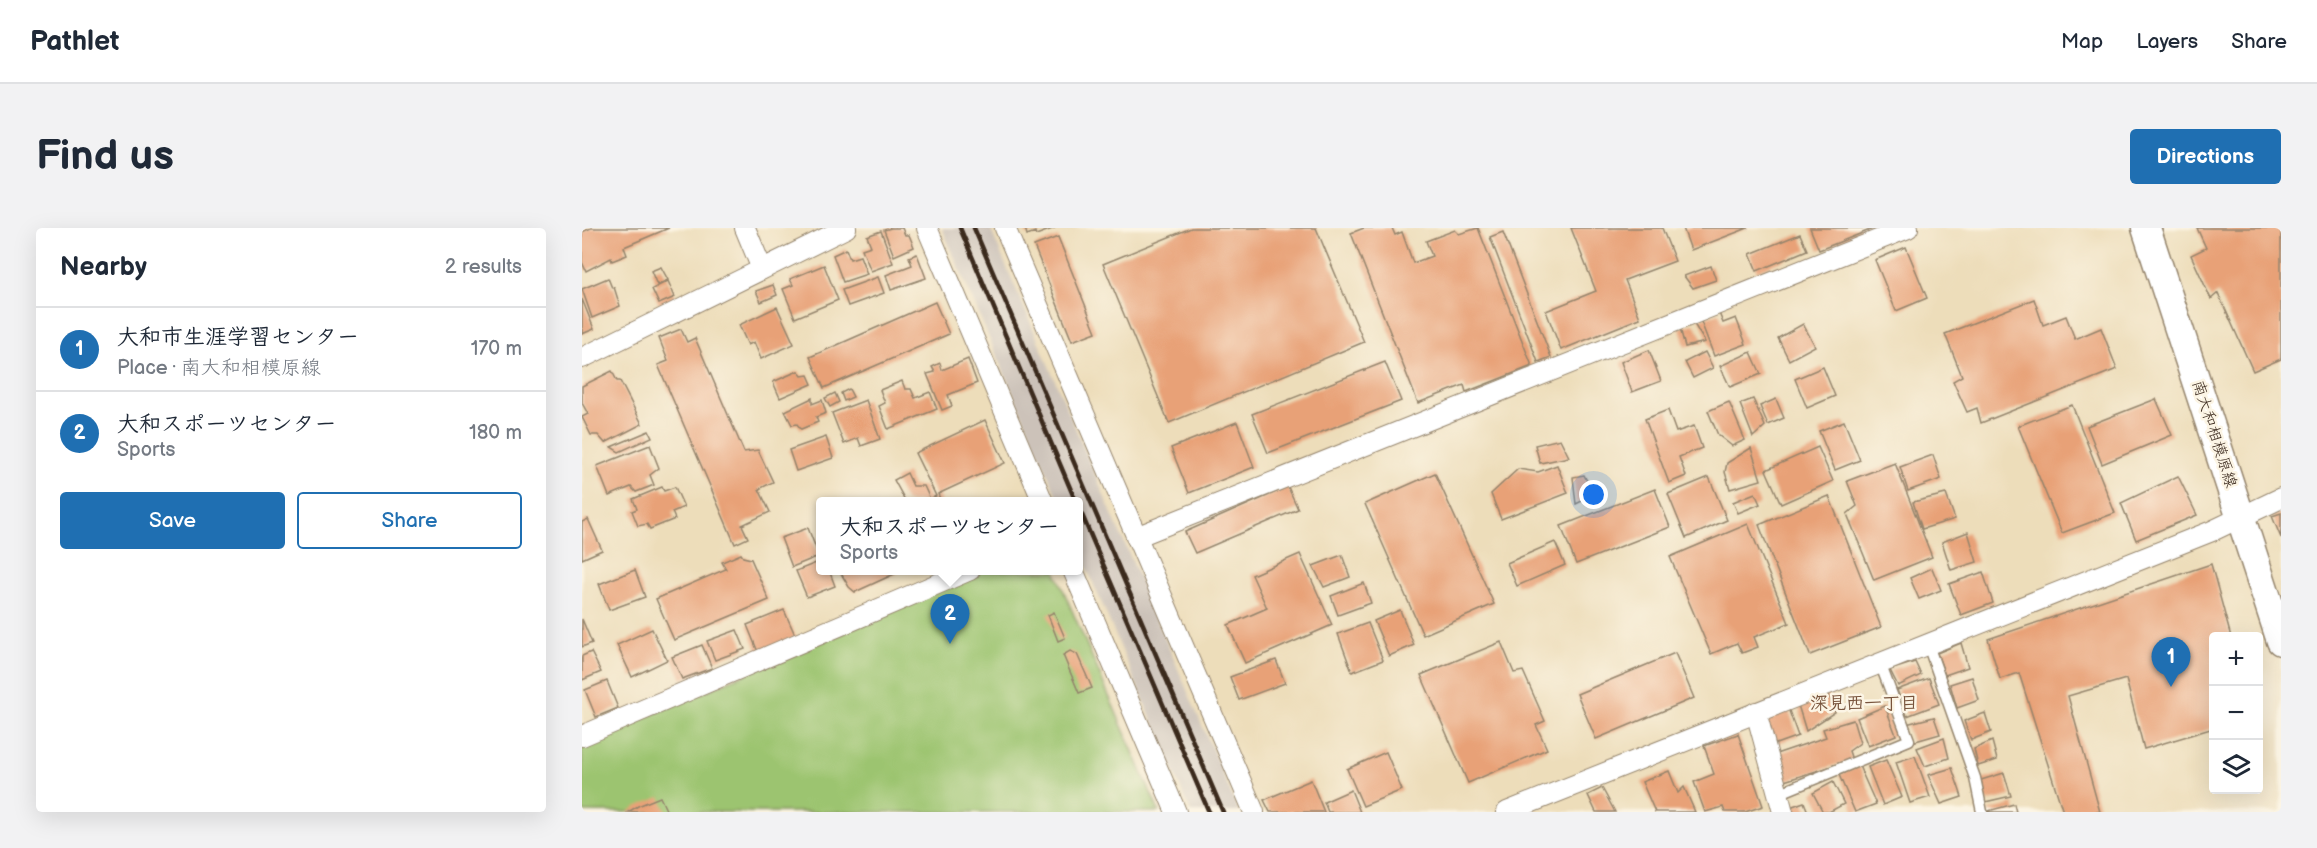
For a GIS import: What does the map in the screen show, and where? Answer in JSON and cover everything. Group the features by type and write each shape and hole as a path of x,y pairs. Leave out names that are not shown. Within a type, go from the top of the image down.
{"street":[{"path":"745,228 762,269"},
{"path":"582,358 846,228"},
{"path":"927,228 1041,497"},
{"path":"1005,228 1254,812"},
{"path":"1136,537 1908,228"},
{"name":"南大和相模原線","path":"2146,228 2281,641"},
{"path":"1507,812 1542,806 1756,712 2201,535 2281,498"},
{"path":"582,736 958,575"},
{"path":"1075,575 1176,812"},
{"path":"1756,712 1780,803"}],"lane":[{"path":"1928,645 1975,778 1982,812"},
{"path":"1780,803 1909,740 1880,663"}],"shaded area":[{"path":"942,228 990,228 1239,812 1191,812 1083,559 1083,497 1057,497"}],"green space":[{"path":"973,575 1057,575 1159,812 582,812 582,745"}],"building":[{"path":"591,228 669,228 624,247 627,255 612,261 611,258 586,271 582,262 582,232"},
{"path":"902,228 905,235 909,235 914,247 894,256 884,230"},
{"path":"1025,228 1055,228 1036,235 1035,232 1027,235"},
{"path":"1191,228 1316,228 1364,342 1169,423 1103,264"},
{"path":"1364,228 1392,228 1395,235 1402,232 1413,263 1432,256 1426,241 1455,230 1459,234 1478,228 1532,366 1466,392 1464,385 1418,403 1351,233"},
{"path":"1571,228 1662,228 1675,261 1625,280 1640,318 1561,350 1546,311 1596,291"},
{"path":"1683,228 1748,228 1691,250"},
{"path":"1810,228 1875,228 1819,250"},
{"path":"2197,228 2281,228 2281,359 2253,371 2218,293 2211,299 2191,255 2206,248"},
{"path":"881,231 893,263 871,271 862,249 871,246 867,236"},
{"path":"1503,232 1551,357 1538,362 1490,237"},
{"path":"1800,234 1807,250 1757,271 1750,254"},
{"path":"1058,237 1096,332 1072,341 1034,246"},
{"path":"1906,247 1927,298 1896,311 1875,260"},
{"path":"846,249 850,259 860,256 867,274 843,282 833,255"},
{"path":"917,254 926,278 891,290 886,275 912,265 909,257"},
{"path":"824,265 838,300 795,318 783,289 793,285 790,279"},
{"path":"1711,266 1716,280 1693,288 1684,276"},
{"path":"661,267 668,280 657,285 651,271"},
{"path":"878,277 884,293 848,306 842,290"},
{"path":"608,278 612,288 614,287 620,306 592,318 582,289"},
{"path":"668,281 675,297 659,304 652,289"},
{"path":"773,285 777,295 761,302 756,291"},
{"path":"582,299 594,329 582,334"},
{"path":"2034,299 2043,325 2066,316 2075,339 2101,328 2117,369 1981,423 1977,408 1967,412 1953,381 1962,376 1945,334"},
{"path":"935,302 949,334 824,388 810,357"},
{"path":"777,307 794,344 761,359 754,342 748,345 739,325"},
{"path":"1719,313 1723,323 1736,318 1746,344 1714,356 1700,319"},
{"path":"1694,324 1705,342 1685,347 1680,328"},
{"path":"1803,324 1815,346 1789,360 1778,338"},
{"path":"681,329 687,342 695,338 744,452 758,450 773,482 759,489 770,512 742,525 748,538 735,544 658,365 668,361 659,338"},
{"path":"1649,350 1661,381 1632,392 1621,362"},
{"path":"1705,352 1713,368 1693,378 1685,362"},
{"path":"1751,352 1761,374 1730,387 1720,366"},
{"path":"968,359 977,383 948,395 952,406 942,410 927,374 935,372 932,367 940,363 942,370"},
{"path":"1385,362 1401,401 1268,453 1252,414"},
{"path":"1823,367 1835,396 1807,408 1795,379"},
{"path":"612,371 617,381 620,381 642,424 605,443 598,435 591,435 582,417 588,414 582,403 582,386"},
{"path":"798,371 802,376 808,375 812,384 780,398 773,382"},
{"path":"902,381 905,389 911,389 915,398 930,392 937,409 888,429 879,406 885,403 880,390"},
{"path":"849,389 853,397 844,401 841,393"},
{"path":"835,393 839,402 830,407 825,398"},
{"path":"812,398 812,404 822,400 826,413 816,417 818,422 801,429 797,424 792,425 785,411"},
{"path":"1753,399 1765,426 1753,437 1740,404"},
{"path":"1776,399 1784,418 1768,425 1760,406"},
{"path":"2156,399 2172,435 2102,464 2087,426"},
{"path":"866,400 880,439 861,446 858,438 844,444 832,413"},
{"path":"1729,402 1745,440 1732,446 1718,435 1708,411"},
{"path":"2072,405 2115,513 2062,533 2018,426"},
{"path":"1668,410 1676,432 1694,426 1702,448 1679,457 1686,476 1669,483 1645,419"},
{"path":"985,420 1005,463 938,494 939,497 934,497 936,496 915,453"},
{"path":"1844,421 1860,460 1835,470 1819,431"},
{"path":"1237,422 1254,467 1189,493 1171,448"},
{"path":"649,431 652,437 619,452 611,447"},
{"path":"826,437 833,458 796,471 789,450"},
{"path":"1560,439 1569,457 1540,463 1535,445"},
{"path":"650,445 659,468 650,475 654,485 636,492 631,487 609,496 597,466"},
{"path":"1818,447 1833,481 1781,504 1766,470"},
{"path":"1751,448 1761,480 1730,489 1725,472 1727,463"},
{"path":"1933,455 1941,479 1908,491 1900,467"},
{"path":"1895,463 1932,557 1874,580 1847,514 1857,506 1847,481"},
{"path":"1557,465 1568,493 1501,519 1491,494 1518,469 1538,472"},
{"path":"907,473 913,486 924,486 929,497 903,497 894,480"},
{"path":"1435,473 1494,604 1423,635 1365,504"},
{"path":"1584,475 1594,495 1576,504 1573,477"},
{"path":"2178,476 2197,515 2136,540 2121,503"},
{"path":"1709,477 1727,520 1686,538 1668,494"},
{"path":"662,487 664,491 675,487 684,507 672,512 675,519 650,529 647,524 638,526 632,511 637,509 633,499"},
{"path":"1288,487 1298,509 1195,553 1185,532"},
{"path":"1655,489 1670,527 1576,564 1561,526"},
{"path":"1755,493 1760,504 1738,513 1733,502"},
{"path":"1946,494 1955,519 1922,529 1913,502"},
{"path":"1829,496 1881,627 1810,655 1759,525"},
{"path":"2281,513 2281,538 2272,516"},
{"path":"588,519 602,550 582,559 582,522"},
{"path":"1748,524 1789,623 1754,637 1758,647 1742,653 1737,643 1711,654 1670,557"},
{"path":"808,528 816,548 816,557 792,567 781,538"},
{"path":"1968,532 1977,562 1951,570 1942,542"},
{"path":"1555,542 1565,565 1517,586 1507,563"},
{"path":"741,554 751,559 769,600 674,640 656,599 726,569 722,562"},
{"path":"1300,554 1332,625 1245,663 1228,625 1267,608 1252,575"},
{"path":"1342,555 1350,577 1324,587 1313,566"},
{"path":"816,563 816,575 831,575 835,586 807,597 796,571"},
{"path":"2211,564 2230,632 2209,632 2209,730 2144,749 2126,679 2068,696 2100,812 2063,812 2019,673 2000,679 1988,639"},
{"path":"1932,568 1941,590 1919,599 1910,578"},
{"path":"635,570 645,597 609,610 599,584"},
{"path":"1983,572 1993,603 1961,615 1949,584"},
{"path":"842,575 892,575 855,592"},
{"path":"1364,583 1371,603 1338,615 1331,596"},
{"path":"784,610 796,637 758,652 747,625"},
{"path":"1400,610 1414,645 1389,656 1374,621"},
{"path":"1054,612 1065,638 1058,641 1048,615"},
{"path":"582,619 592,643 582,647"},
{"path":"1368,623 1383,660 1352,672 1338,634"},
{"path":"652,629 667,660 632,677 617,645"},
{"path":"737,630 745,649 715,660 707,641"},
{"path":"1501,642 1514,673 1523,671 1545,721 1536,725 1547,749 1468,783 1421,675"},
{"path":"1961,643 1968,667 1945,675 1937,653"},
{"path":"702,645 712,668 682,679 672,657"},
{"path":"1070,651 1077,654 1092,688 1079,693 1063,655"},
{"path":"591,652 601,672 582,680 582,656"},
{"path":"1675,653 1694,698 1596,739 1577,694"},
{"path":"1276,660 1285,683 1239,700 1230,677"},
{"path":"1915,662 1921,675 1898,686 1890,670"},
{"path":"1972,677 1979,700 1957,708 1950,684"},
{"path":"1929,678 1939,704 1907,716 1897,690"},
{"path":"607,681 618,708 596,717 585,690"},
{"path":"1829,695 1835,712 1806,731 1798,705"},
{"path":"1885,706 1896,735 1868,746 1857,718"},
{"path":"1788,708 1798,736 1773,745 1763,717"},
{"path":"1985,713 1991,732 1971,740 1964,721"},
{"path":"1934,717 1940,734 1912,742 1906,724"},
{"path":"1853,720 1860,743 1849,751 1852,760 1781,782 1773,755 1826,737 1823,729"},
{"path":"1738,734 1763,806 1745,812 1725,812 1723,807 1705,812 1694,782 1714,774 1704,746"},
{"path":"1944,738 1949,758 1925,766 1917,748"},
{"path":"1992,741 1997,760 1978,766 1974,749"},
{"path":"1386,752 1402,790 1363,806 1347,769"},
{"path":"1915,756 1930,797 1910,803 1896,762"},
{"path":"1886,760 1902,797 1883,805 1868,767"},
{"path":"1859,766 1876,804 1855,812 1839,775"},
{"path":"1952,768 1962,797 1941,804 1928,775"},
{"path":"1669,771 1678,793 1684,787 1695,812 1655,812 1642,782"},
{"path":"2004,773 2011,796 1985,802 1981,780"},
{"path":"1311,780 1324,812 1270,812 1264,800"},
{"path":"1833,782 1844,804 1829,812 1823,812 1813,793"},
{"path":"1602,788 1615,812 1596,812 1588,795"},
{"path":"1351,790 1360,812 1328,812 1324,802"},
{"path":"660,797 667,812 628,812 638,806"},
{"path":"1804,802 1808,812 1792,812 1790,807"},
{"path":"2014,804 2016,812 1988,812 1988,811"}],"railway":[{"path":"960,228 1074,497"},
{"path":"974,228 1223,812"},
{"path":"1083,517 1209,812"}],"place":[{"name":"大和スポーツセンター","path":"950,644"},
{"name":"大和市生涯学習センター","path":"2171,687"}],"district":[{"name":"深見西一丁目","path":"1864,703"}]}
